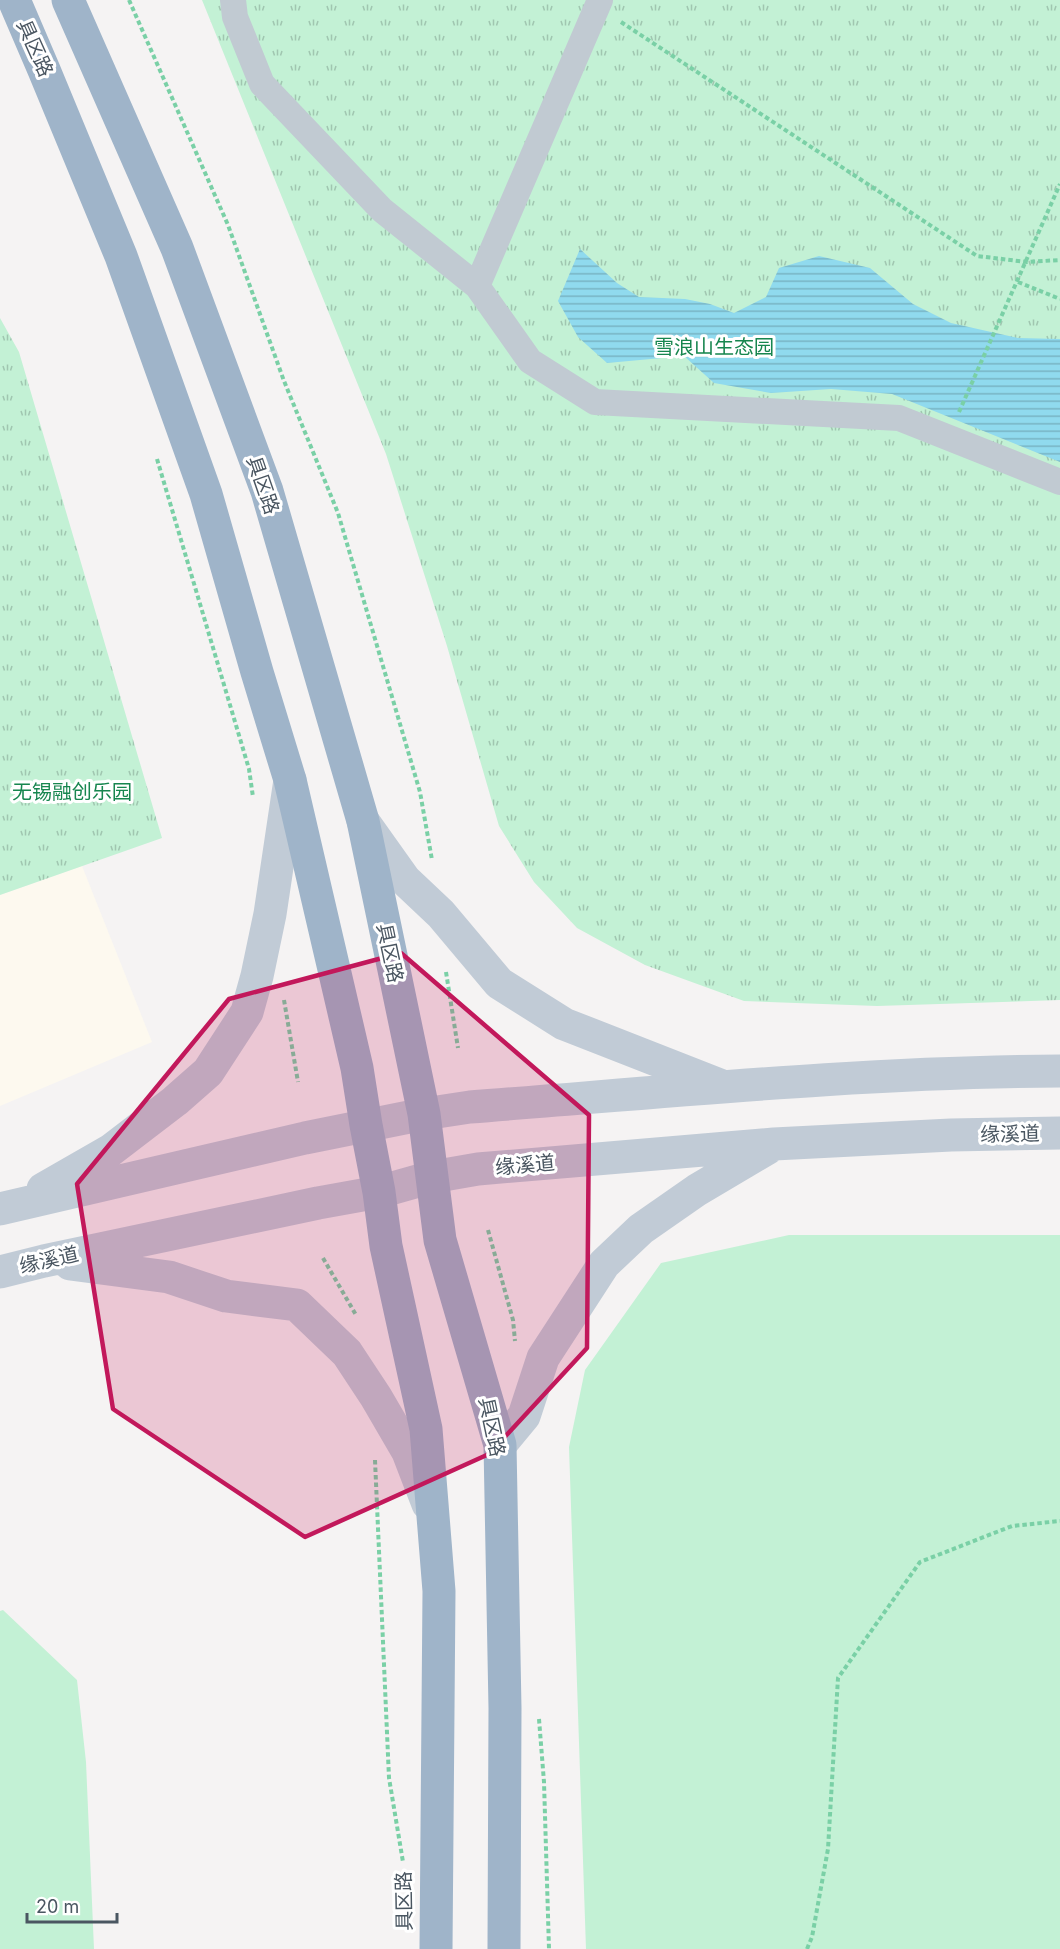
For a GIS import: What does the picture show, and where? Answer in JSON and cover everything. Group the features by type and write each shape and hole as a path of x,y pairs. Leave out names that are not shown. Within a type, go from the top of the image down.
{"highway":[{"name":"具区路","path":"14,0 121,256 206,494 290,780 357,1068 386,1246 426,1429 439,1591 436,1949"},
{"name":"具区路","path":"68,0 177,248 267,491 363,821 424,1114 440,1240 500,1445 505,1708 504,1949"}],"main road":[{"path":"6,1208 111,1150 175,1101 208,1072 247,1012 270,914 290,780"},
{"path":"363,821 405,880 441,914 499,983 564,1024 727,1088"},
{"path":"6,1208 366,1125 470,1107 889,1077 1060,1071"},
{"name":"缘溪道","path":"0,1272 318,1203 379,1192 432,1176 478,1169 774,1144 951,1135 1060,1133"},
{"path":"500,1445 524,1416 543,1358 604,1264 640,1229 697,1190 774,1144"},
{"path":"44,1261 169,1277 226,1296 297,1305 347,1353 376,1397 408,1452 434,1520"}],"street":[{"path":"233,0 235,17 262,84 382,210 477,286 530,361 596,402 899,418 1060,482"},
{"path":"477,286 598,3"}],"path":[{"path":"129,0 228,225 284,381 338,513 420,792 441,914"},
{"path":"598,3 977,256 1027,262 1060,260"},
{"path":"948,438 1060,184"},
{"path":"1018,282 1060,299"},
{"path":"155,454 249,769 254,802"},
{"path":"445,964 458,1048"},
{"path":"283,993 298,1083"},
{"path":"323,1258 356,1316"},
{"name":"具区路","path":"375,1450 389,1778 405,1873"},
{"path":"807,1949 812,1937 828,1849 838,1678 920,1562 1012,1527 1060,1521"}],"highlighted area":[{"path":"401,953 589,1115 587,1348 489,1454 305,1537 113,1409 77,1184 229,999"}],"shaded area":[{"path":"82,866 152,1042 0,1106 0,895"}],"green space":[{"name":"雪浪山生态园","path":"202,0 1060,0 1060,1000 877,1006 744,1001 645,965 577,928 534,882 499,826 447,646 386,454"},
{"name":"无锡融创乐园","path":"0,318 19,352 162,838 0,895"},
{"path":"789,1235 1060,1235 1060,1949 586,1949 569,1447 585,1370 661,1263"},
{"path":"3,1610 77,1680 86,1762 94,1949 0,1949 0,1611"}],"water":[{"path":"580,249 617,283 639,297 685,299 710,304 734,313 766,297 779,268 819,256 870,268 913,304 951,323 1018,338 1060,339 1060,462 892,394 831,389 771,393 714,383 684,356 607,363 578,337 558,301"}]}
